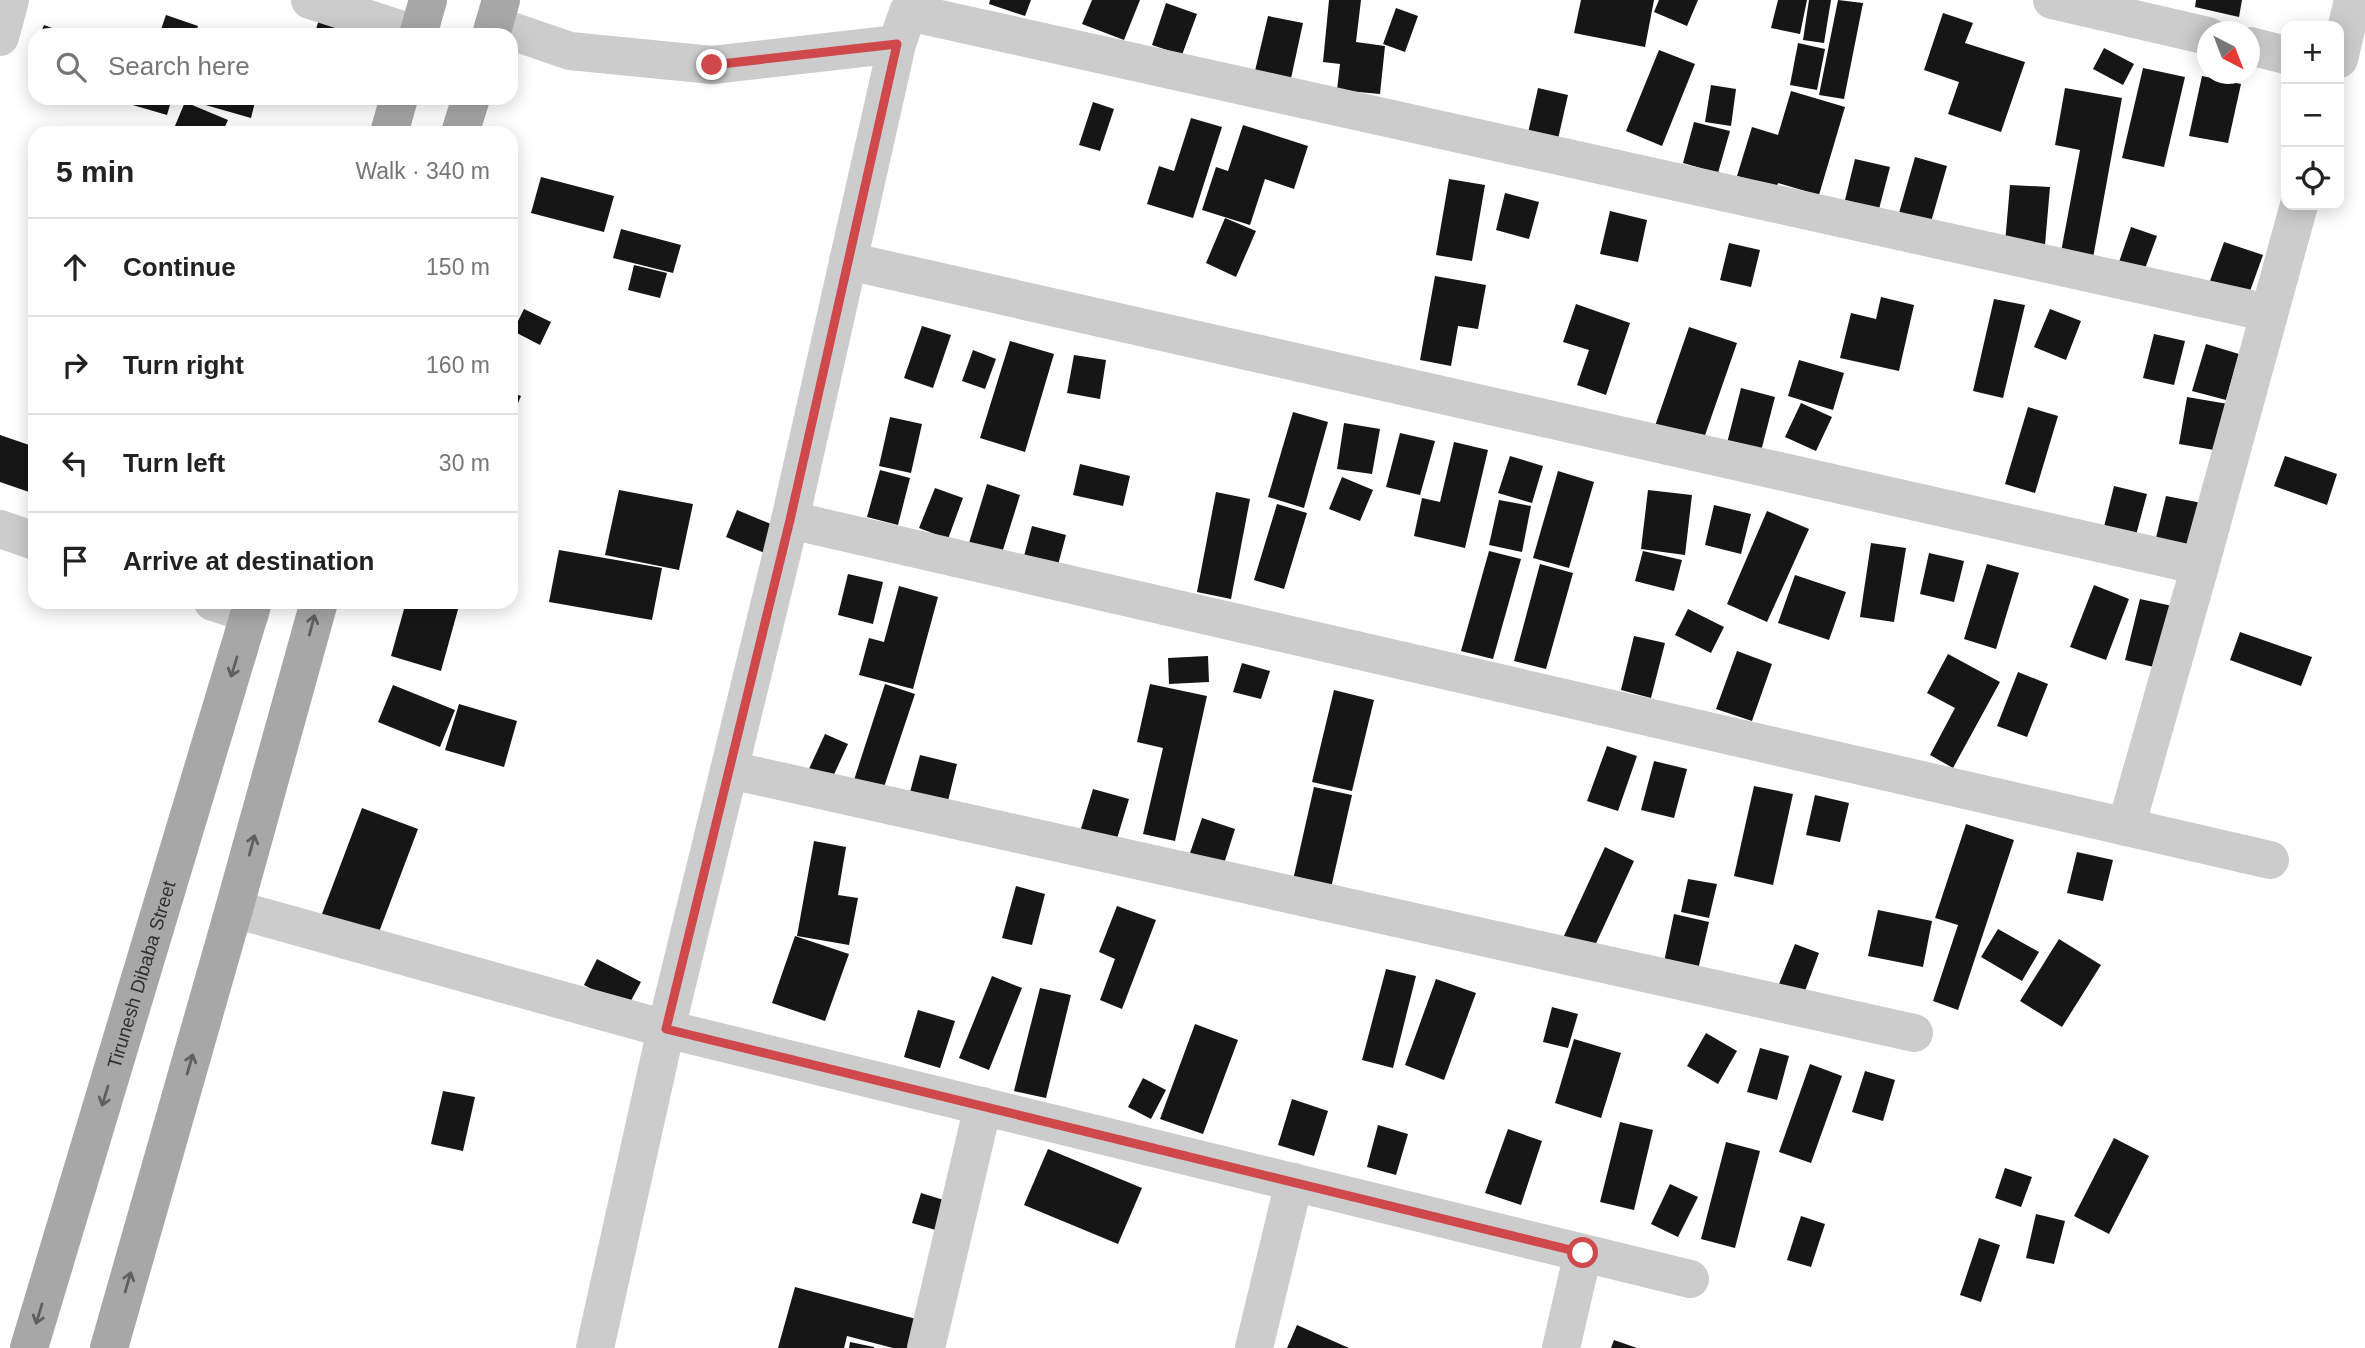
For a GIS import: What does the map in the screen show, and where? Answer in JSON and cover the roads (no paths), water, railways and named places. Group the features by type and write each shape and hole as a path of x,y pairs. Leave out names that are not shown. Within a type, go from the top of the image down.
{"main road":[{"path":"420,28 428,0"},
{"path":"391,126 398,105"},
{"path":"462,126 469,105"},
{"name":"Tirunesh Dibaba Street","path":"29,1348 251,609"},
{"path":"109,1348 317,609"}],"street":[{"path":"0,37 10,0"},
{"path":"310,0 396,28"},
{"path":"2052,0 2197,34"},
{"path":"2344,38 2353,0"},
{"path":"518,30 570,51 712,65 906,19 2269,313"},
{"path":"595,1348 666,1029 790,520 906,19"},
{"path":"495,20 514,28"},
{"path":"2260,49 2281,54"},
{"path":"2126,827 2298,210"},
{"path":"848,261 2200,566"},
{"path":"790,520 2270,860"},
{"path":"0,529 28,539"},
{"path":"730,770 1914,1033"},
{"path":"234,909 666,1029 1690,1279"},
{"path":"926,1348 983,1106"},
{"path":"1254,1348 1294,1182"},
{"path":"1561,1348 1583,1253"}]}
